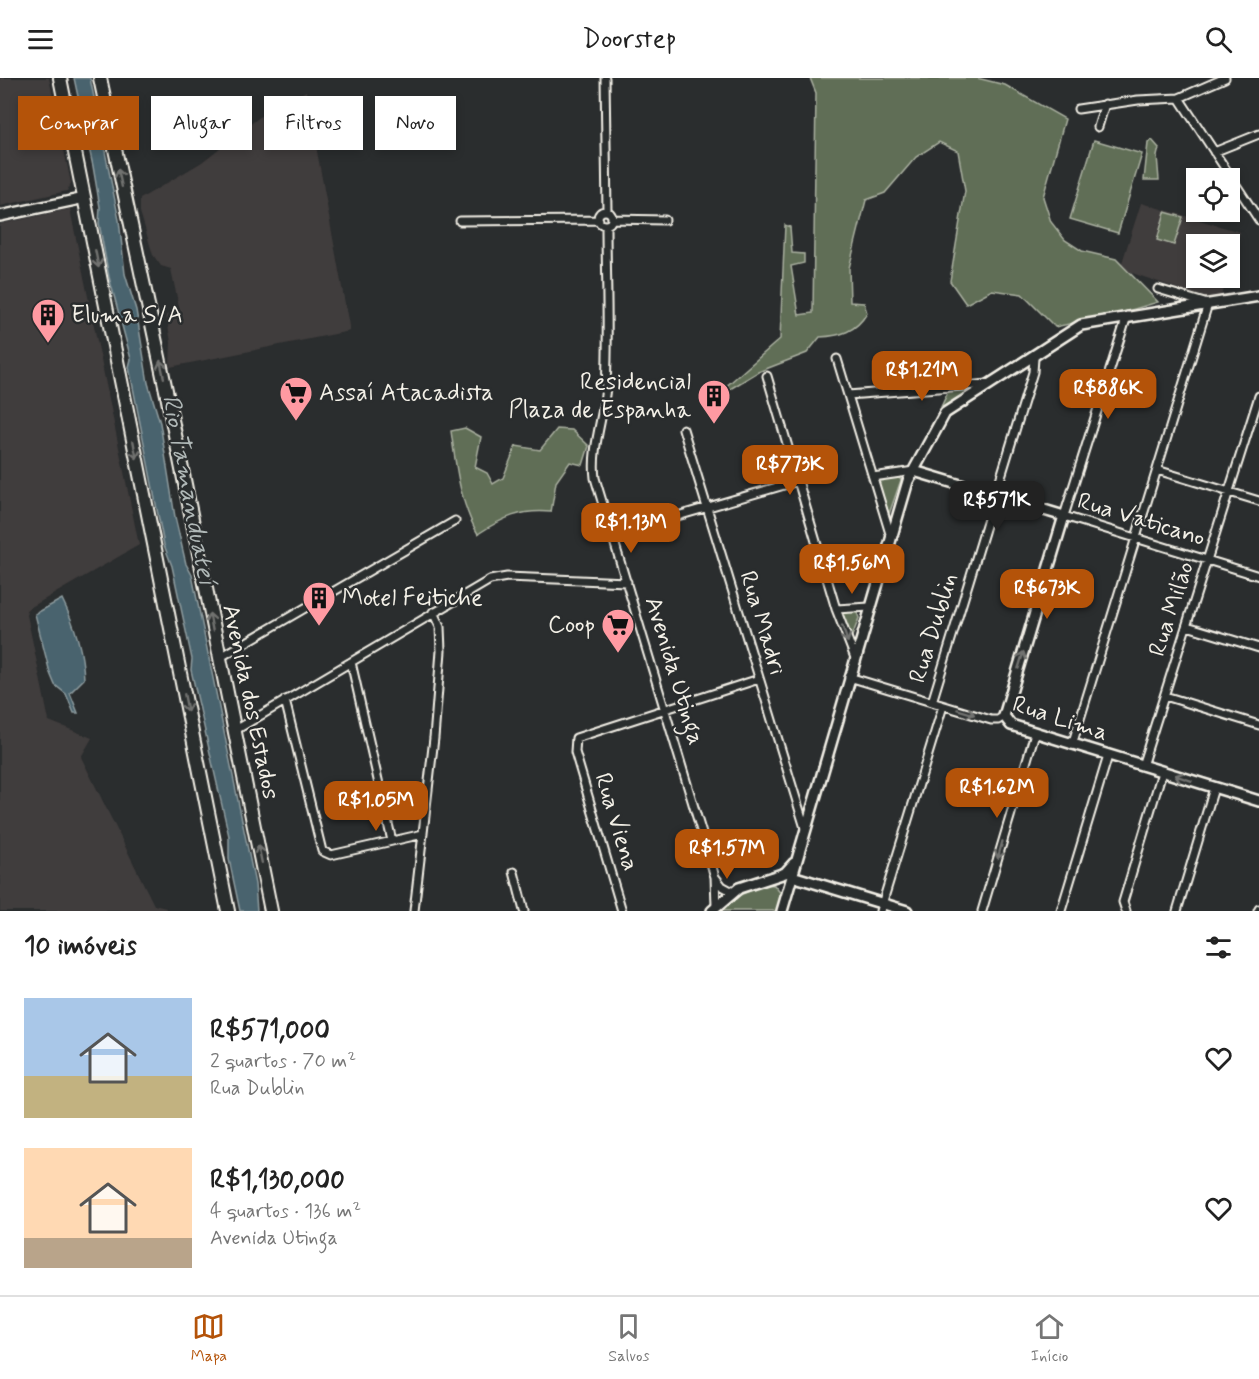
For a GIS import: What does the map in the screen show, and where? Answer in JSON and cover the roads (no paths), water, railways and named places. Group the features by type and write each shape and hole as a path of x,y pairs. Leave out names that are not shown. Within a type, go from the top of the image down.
{"highway":[{"path":"60,78 228,911"},
{"name":"Avenida dos Estados","path":"100,78 167,395 271,911"}],"main road":[{"path":"0,216 85,198"},
{"path":"782,911 794,863 908,481 945,413 954,405 994,384 1081,325 1259,296"},
{"name":"Rua Vaticano","path":"914,471 1064,516"},
{"path":"1004,716 1064,516"},
{"name":"Rua Lima","path":"1004,716 1014,727 1259,801"},
{"path":"714,909 733,892 787,872 794,863"},
{"path":"792,876 881,907 907,911"},
{"path":"762,880 777,883 786,897"}],"street":[{"path":"605,78 609,222"},
{"path":"1078,109 1105,104 1179,99 1225,78"},
{"path":"1179,99 1259,220"},
{"path":"1098,127 1105,104"},
{"path":"1214,152 1259,134"},
{"path":"598,220 601,212 607,211"},
{"path":"460,221 665,220"},
{"name":"Avenida Utinga","path":"609,222 605,403 594,468 612,535 716,877 714,909"},
{"path":"1072,745 1208,304 1158,289"},
{"path":"1064,516 1127,316"},
{"name":"Rua Dublin","path":"932,702 1033,372 1034,358"},
{"path":"837,359 891,537"},
{"path":"767,376 836,609 855,658"},
{"path":"848,395 994,384"},
{"name":"Rua Milão","path":"1142,766 1259,396"},
{"path":"1251,422 1259,425"},
{"name":"Rua Madri","path":"683,429 805,828"},
{"path":"1157,470 1259,501"},
{"name":"Rua Vaticano","path":"873,477 914,471"},
{"path":"612,535 798,482"},
{"name":"Rua Vaticano","path":"1064,516 1259,576"},
{"path":"219,658 455,521"},
{"path":"234,731 433,612 498,578 627,582"},
{"path":"836,609 870,607"},
{"path":"414,911 441,651 440,627 433,612"},
{"path":"1187,626 1259,648"},
{"path":"351,662 392,841"},
{"name":"Rua Lima","path":"849,677 991,720 1004,716"},
{"path":"664,707 759,678"},
{"path":"1165,696 1259,725"},
{"path":"285,700 320,848 324,853 331,855 423,834"},
{"path":"881,907 943,706"},
{"name":"Rua Viena","path":"622,911 574,744 579,735 664,707"},
{"path":"982,911 1035,733"},
{"path":"1061,911 1108,756"},
{"path":"1126,911 1123,902 1162,772"},
{"path":"1177,911 1215,788"},
{"path":"514,872 524,911"},
{"path":"716,877 722,886 733,892"}],"water":[{"path":"74,78 90,78 94,96 78,96"},
{"path":"90,150 105,150 119,220 125,274 136,310 148,383 160,423 175,517 186,564 192,575 255,884 257,911 240,911 229,859 229,836 191,670 192,659 172,566 164,545 129,367 131,359 109,277 99,223 100,207"},
{"path":"62,599 74,627 82,658 84,679 70,693 78,713 74,713 66,694 55,685 35,614"}],"place":[{"name":"Eluma S/A","path":"48,344"},
{"name":"Assaí Atacadista","path":"296,422"},
{"name":"Residencial Plaza de Espanha","path":"714,425"},
{"name":"Motel Feitiche","path":"319,627"},
{"name":"Coop","path":"618,654"}],"water label":[{"name":"Rio Tamanduateí","path":"188,490"}]}
